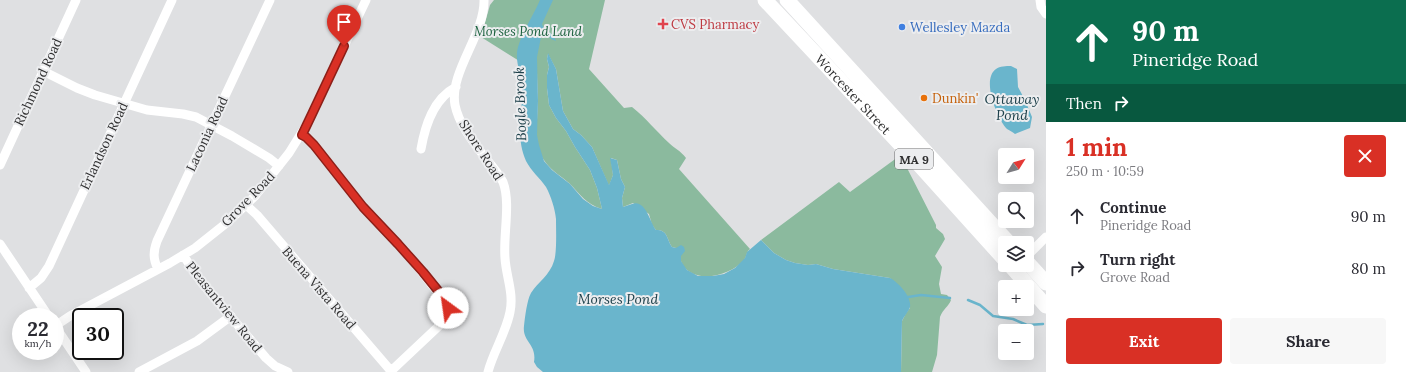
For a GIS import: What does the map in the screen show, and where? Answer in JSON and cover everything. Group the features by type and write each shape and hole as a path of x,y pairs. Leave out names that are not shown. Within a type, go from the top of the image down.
{"highway":[{"name":"Worcester Street","path":"765,0 915,160 998,252"},
{"name":"Worcester Street","path":"787,0 1003,236"},
{"path":"1034,270 1046,283"},
{"path":"1016,272 1046,306"}],"street":[{"name":"Richmond Road","path":"0,165 76,0"},
{"name":"Erlandson Road","path":"29,288 41,278 49,266 172,0"},
{"name":"Laconia Road","path":"158,269 154,258 155,247 270,0"},
{"name":"Grove Road","path":"64,320 183,255 213,234 246,205 279,166 302,135 366,0"},
{"name":"Shore Road","path":"484,0 483,13 456,87 455,105 461,120 474,143 499,175 505,190 506,198 505,258 511,303 508,319 488,372"},
{"path":"1040,0 1041,7 1046,14"},
{"path":"43,71 81,90 124,103 155,111 190,115 212,125 269,158 279,166"},
{"path":"421,149 424,132 429,117 445,95 456,87"},
{"path":"302,135 314,145 370,214 407,253 444,298 448,308 448,313 441,324 390,372"},
{"name":"Buena Vista Road","path":"246,205 258,216 390,372"},
{"path":"1034,249 1046,237"},
{"path":"0,244 43,308"},
{"name":"Pleasantview Road","path":"183,255 202,283 266,358 275,366 288,372"},
{"path":"139,372 197,341 231,316"},
{"path":"64,339 86,372"}],"green space":[{"name":"Morses Pond Land","path":"494,0 605,0 589,69 624,108 632,107 686,158 679,169 750,249 744,260 739,265 725,273 717,275 701,276 694,274 685,268 676,248 672,247 665,233 660,230 656,230 652,225 649,214 633,203 623,207 622,198 625,187 621,179 617,160 611,158 613,175 609,186 592,147 573,129 563,111 556,69 548,54 547,59 549,67 547,75 547,88 549,105 590,170 597,188 602,209 588,202 569,183 548,166 542,156 537,140 537,72 481,37 490,5"},
{"path":"898,157 906,166 936,225 936,228 943,234 945,239 935,256 942,267 939,284 941,294 947,295 951,300 940,317 937,355 932,372 901,372 902,321 910,308 890,278 833,269 816,264 808,265 795,263 774,253 761,240 839,182 850,192"}],"water":[{"name":"Morses Pond","path":"540,0 553,0 542,24 545,29 553,35 556,41 551,39 548,35 543,34 537,57 537,135 544,161 552,170 570,184 583,199 593,206 602,209 597,188 590,170 549,105 547,88 547,75 549,67 547,59 548,53 556,69 563,111 573,129 592,147 609,185 613,175 610,158 617,160 621,179 625,187 622,198 623,207 637,203 641,205 647,212 656,230 663,231 665,233 672,247 676,248 681,245 684,247 685,251 681,256 681,261 687,270 698,276 724,274 735,268 745,258 747,252 761,240 774,253 795,263 808,265 816,264 833,269 890,278 904,290 910,303 910,307 902,321 901,372 543,372 537,367 534,362 532,347 525,336 525,318 527,304 531,293 550,270 554,261 556,247 556,219 555,211 548,191 528,165 523,152 520,134 522,84 517,52 525,29"},
{"name":"Ottaway Pond","path":"1011,66 1017,69 1018,87 1032,117 1030,128 1015,134 1007,129 999,117 990,90 992,74 996,69"}],"waterway":[{"path":"908,297 921,295 950,298"},
{"path":"968,300 980,305 993,316 1013,319 1027,325 1043,324"}],"place":[{"name":"CVS Pharmacy","path":"663,24"},
{"name":"Wellesley Mazda","path":"902,27"},
{"name":"Dunkin'","path":"924,98"}],"route":[{"path":"344,46 302,135 314,145 363,207 407,253 444,298 448,308"}],"water label":[{"name":"Bogle Brook","path":"520,104"}]}
